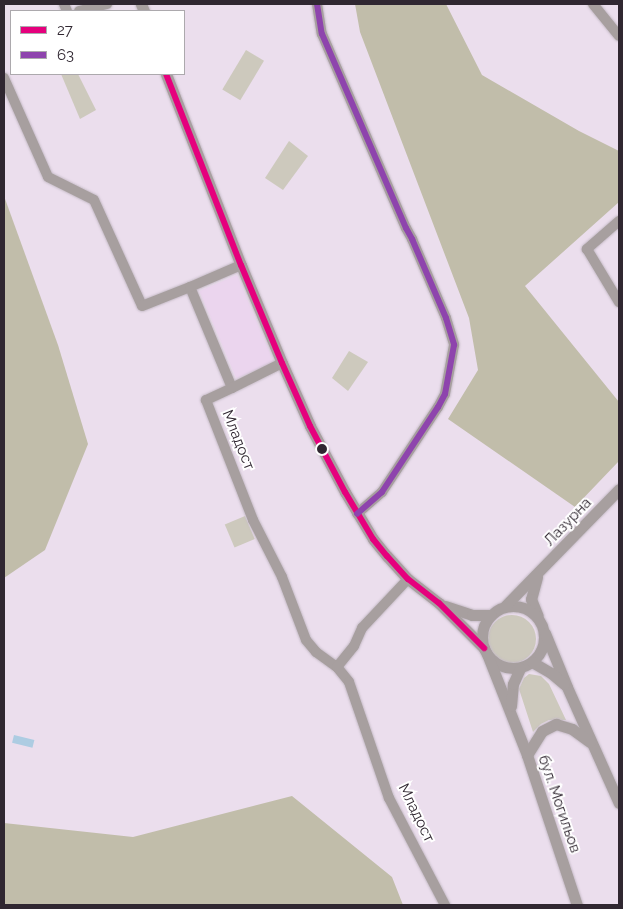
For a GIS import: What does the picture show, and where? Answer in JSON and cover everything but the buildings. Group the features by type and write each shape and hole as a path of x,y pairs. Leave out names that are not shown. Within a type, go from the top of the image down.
{"street":[{"path":"83,10 107,4"},
{"path":"317,4 322,34 446,318 454,345 445,394 438,407 382,492 357,514"},
{"path":"593,4 619,36"},
{"path":"166,75 241,265 310,426 357,514 373,539 408,579 439,603 501,666 520,668 532,662 540,654 544,643 541,622"},
{"path":"4,78 48,177 94,200 142,306 241,265"},
{"path":"619,221 587,249 619,302"},
{"name":"Младост","path":"190,287 232,388 206,400 253,520 282,577 306,640 316,652 337,667 349,682 389,798 445,905"},
{"path":"232,388 282,363"},
{"name":"Лазурна","path":"504,607 538,575 619,489"},
{"name":"Лазурна","path":"538,575 531,599 541,622"},
{"path":"337,667 354,646 362,628 408,579"},
{"path":"439,603 472,615 491,615"},
{"path":"485,651 483,628 491,615 504,607 523,607 541,622 567,687 619,803"},
{"name":"бул. Могильов","path":"485,651 527,755 578,905"},
{"path":"532,662 551,673 567,687"},
{"name":"бул. Могильов","path":"511,712 511,691 520,668"},
{"path":"527,755 542,732 556,724 572,729 594,746"}],"shaded area":[{"path":"355,4 446,4 482,75 579,131 619,151 619,202 525,286 619,402 619,461 575,507 448,419 478,370 469,318 360,32"},
{"path":"246,50 264,61 240,100 222,89"},
{"path":"61,75 78,75 96,110 80,119"},
{"path":"289,141 308,156 283,190 265,178"},
{"path":"4,196 58,345 88,444 45,550 4,578"},
{"path":"237,275 274,362 236,378 199,291"},
{"path":"349,351 368,362 348,391 332,378"},
{"path":"245,516 255,539 235,548 225,525"},
{"path":"512,615 521,617 529,622 534,630 536,639 534,648 529,656 521,661 512,663 503,661 495,656 490,648 488,639 490,630 495,622 503,617"},
{"path":"529,674 541,676 549,684 566,720 549,720 541,724 533,732 519,689 524,678"},
{"path":"292,796 392,877 403,905 4,905 4,823 133,837"}],"water":[{"path":"14,735 34,740 32,748 12,743"}],"transit line":[{"name":"63","path":"317,4 322,34 446,318 454,345 445,394 438,407 382,492 357,514"},
{"name":"27","path":"166,75 241,265 282,363 310,426 345,492 373,539 387,556 408,579 439,603 484,648"}]}
